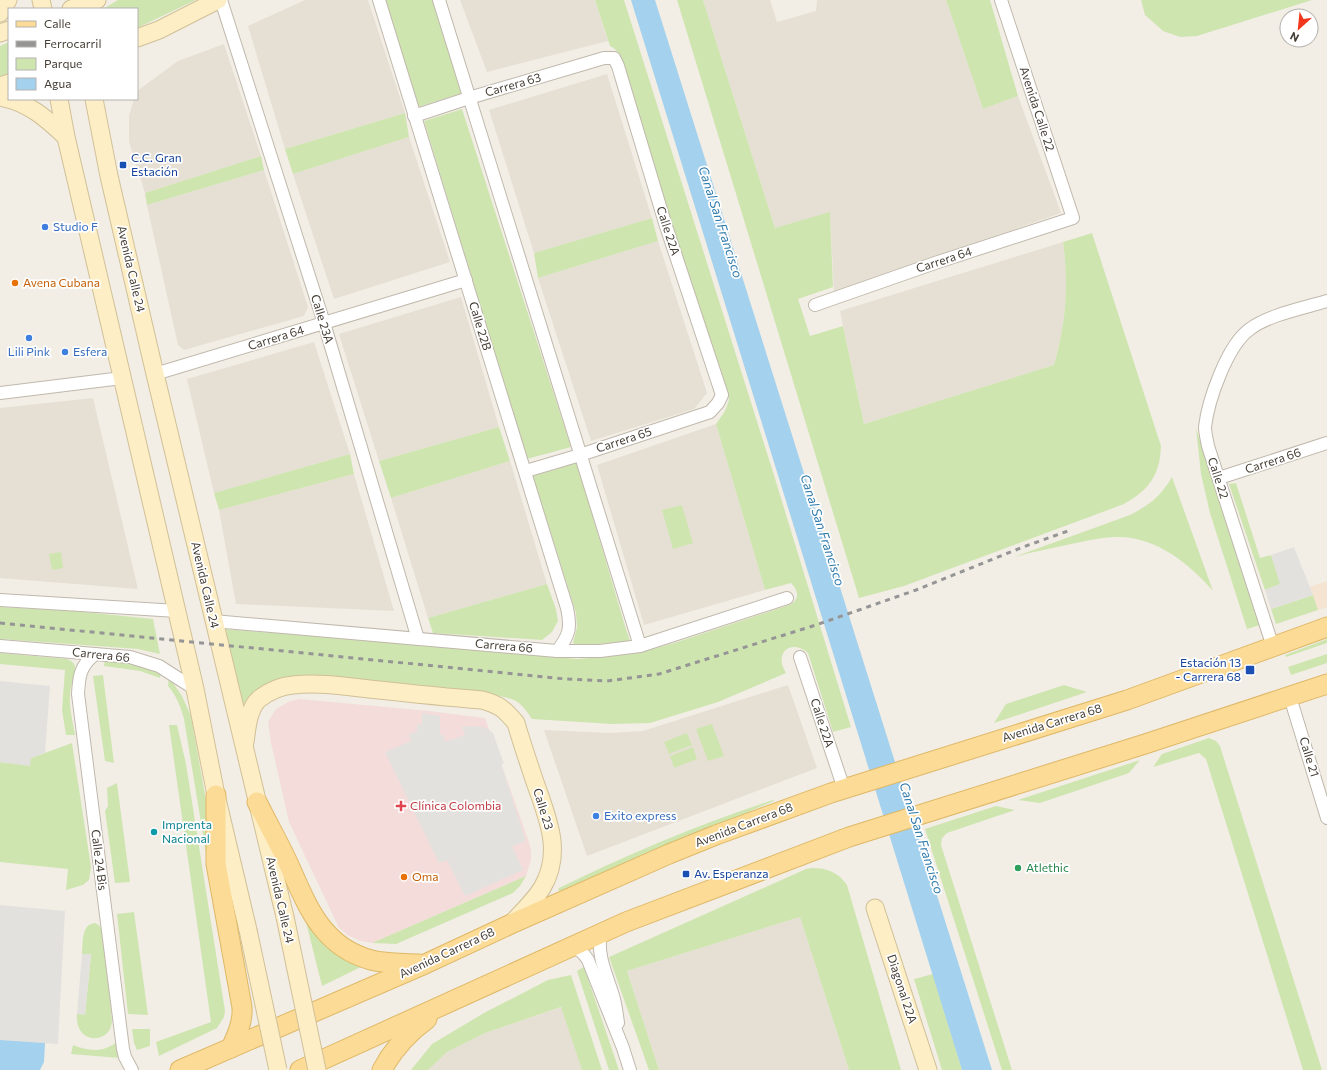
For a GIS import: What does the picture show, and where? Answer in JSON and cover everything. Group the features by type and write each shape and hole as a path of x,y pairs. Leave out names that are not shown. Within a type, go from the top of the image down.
{"main road":[{"path":"0,13 8,0"},
{"path":"73,6 97,0"},
{"path":"138,38 159,30 218,0"},
{"path":"138,47 159,30"},
{"path":"10,100 35,110 66,137"},
{"path":"59,100 66,137 195,689 216,795 248,930 278,1070"},
{"name":"Avenida Calle 24","path":"96,103 109,176 256,802 285,917 317,1070"},
{"name":"Avenida Carrera 68","path":"180,1070 425,964 669,854 764,817 844,789 1126,700 1327,627"},
{"name":"Calle 23","path":"244,748 250,716 258,700 274,690 290,685 305,683 331,685 482,700 494,703 505,711 516,723 550,823 553,844 549,872 542,888 529,905 511,924"},
{"path":"300,1070 600,933 808,851 919,814 1138,746 1327,684"},
{"path":"216,795 216,864 243,1016 231,1048"},
{"path":"256,802 286,859 311,913 327,935 340,945 370,960 425,964"},
{"name":"Diagonal 22A","path":"916,1070 870,910 928,1070"},
{"path":"382,1070 393,1051 409,1034 451,1001"}],"street":[{"name":"Calle 23A","path":"221,0 324,323 418,639"},
{"name":"Calle 22B","path":"379,0 569,614 570,628 568,635 557,651"},
{"path":"439,0 640,646"},
{"name":"Avenida Calle 22","path":"1001,0 1073,218"},
{"name":"Carrera 63","path":"414,116 604,58 614,58"},
{"name":"Calle 22A","path":"614,58 618,66 665,223 722,395 718,404"},
{"name":"Carrera 64","path":"815,305 938,262 1073,218"},
{"name":"Carrera 64","path":"155,374 466,280"},
{"name":"Calle 22","path":"1274,647 1218,478 1208,446 1205,429 1210,402 1222,370 1232,348 1248,330 1262,321 1327,301"},
{"path":"0,393 122,378"},
{"name":"Carrera 65","path":"526,471 580,455 710,412 718,404"},
{"name":"Carrera 66","path":"1218,478 1327,443"},
{"name":"Carrera 66","path":"214,621 557,651 600,651 640,646 787,598"},
{"path":"0,600 177,611"},
{"name":"Carrera 66","path":"0,646 130,657 159,666 195,689"},
{"name":"Calle 24 Bis","path":"95,654 84,665 81,671 78,694 123,1049 125,1057 132,1070"},
{"name":"Calle 22A","path":"800,657 844,789"},
{"name":"Calle 21","path":"1290,697 1327,818"},
{"path":"600,933 600,955 614,1000 623,1048"},
{"path":"571,946 579,949 588,960 623,1048 630,1070"}],"shaded area":[{"path":"305,0 368,0 405,113 285,149 248,26"},
{"path":"460,0 595,0 608,41 487,72"},
{"path":"703,0 770,0 777,22 816,11 817,0 946,0 983,109 1018,96 1061,213 834,293 830,213 775,228"},
{"path":"224,44 261,156 145,193 129,142 129,116 134,100 138,100 138,90 178,61"},
{"path":"607,74 652,218 534,253 489,110"},
{"path":"409,137 450,262 334,299 293,174"},
{"path":"264,170 308,307 304,316 184,350 178,345 147,205"},
{"path":"658,241 707,393 694,409 591,441 538,278"},
{"path":"1063,242 1066,268 1066,299 1062,331 1054,365 864,424 840,311"},
{"path":"461,297 499,427 379,461 339,334"},
{"path":"314,342 350,454 214,493 187,379"},
{"path":"93,398 138,589 0,578 0,408"},
{"path":"716,424 765,590 644,625 597,465"},
{"path":"510,461 547,584 428,618 391,498"},
{"path":"354,474 394,611 236,604 219,510"},
{"path":"1294,547 1313,595 1271,609 1265,590 1280,584 1271,555"},
{"path":"1327,581 1327,607 1318,610 1310,587"},
{"path":"0,681 50,686 45,753 31,758 30,766 0,762"},
{"path":"788,685 817,768 587,856 544,730 610,733 643,731"},
{"name":"Clínica Colombia","path":"299,699 429,711 485,718 529,842 531,860 526,876 372,943 361,941 349,936 339,928 289,822 271,743 268,722 275,710 288,702"},
{"path":"422,713 440,716 440,734 444,736 445,742 465,735 462,727 483,727 493,733 504,764 501,764 526,841 512,846 523,870 465,896 447,860 439,863 385,752 411,741 409,734 417,731 417,724 422,725"},
{"path":"0,905 65,911 58,1044 0,1040"},
{"path":"800,917 849,1070 659,1070 627,971"},
{"path":"82,954 91,954 85,1015 77,1014"},
{"path":"562,1007 582,1070 428,1070 447,1052 485,1033"}],"green space":[{"path":"118,0 196,0 138,28 138,8 105,8"},
{"path":"385,0 433,0 462,93 418,107"},
{"path":"595,0 624,0 773,472 851,727 833,732 808,653 796,647 790,647 783,654 783,666 786,673 718,702 650,723 612,724 532,719 524,708 517,702 495,695 345,678 284,678 244,711 223,629 454,647 577,659 639,653 789,605 797,598 796,589 791,583 765,590 716,424 725,411 729,400 725,383 662,197 620,56 615,49 610,46"},
{"path":"677,0 703,0 775,228 830,212 833,287 798,299 810,336 843,326 864,424 1054,365 1064,319 1066,274 1063,242 1092,233 1161,446 1158,465 1152,481 1140,493 1124,504 904,586 859,598"},
{"path":"946,0 990,0 1018,96 983,109"},
{"path":"1141,0 1312,0 1286,8 1279,8 1279,10 1197,36 1180,37 1163,31 1145,15"},
{"path":"8,42 8,78 0,81 0,46"},
{"path":"462,109 571,447 527,459 424,121"},
{"path":"405,113 409,137 293,174 285,149"},
{"path":"261,156 264,170 147,205 145,193"},
{"path":"652,218 658,241 538,278 534,253"},
{"path":"499,427 510,461 391,498 379,461"},
{"path":"1196,428 1260,625 1247,629 1210,513 1201,474"},
{"path":"350,454 354,474 219,510 214,493"},
{"path":"577,463 630,641 578,646 573,643 577,627 576,613 533,476"},
{"path":"1172,477 1213,591 1194,571 1171,554 1145,541 1131,538 1099,538 1014,557 1130,515 1144,507 1159,495"},
{"path":"1236,483 1260,558 1271,555 1281,584 1265,590 1229,484"},
{"path":"682,505 693,543 673,549 662,510"},
{"path":"61,552 63,568 52,570 49,554"},
{"path":"547,584 556,609 558,621 552,632 542,640 433,633 428,618"},
{"path":"1313,595 1318,610 1276,624 1271,609"},
{"path":"0,607 74,611 153,619 160,654 138,649 0,639"},
{"path":"1327,639 1327,643 1286,657 1285,655"},
{"path":"0,653 67,659 74,663 75,669 70,692 70,700 75,735 66,735 62,710 65,670 0,664"},
{"path":"1327,654 1327,663 1291,675 1288,667"},
{"path":"105,659 134,663 161,671 160,678 140,671 104,666"},
{"path":"103,675 114,763 105,761 93,676"},
{"path":"169,677 182,696 191,716 206,800 209,861 237,1006 232,1012 184,719 178,701 168,686"},
{"path":"1064,685 1087,692 994,723 1006,704"},
{"path":"712,724 724,756 708,761 696,729"},
{"path":"169,725 177,725 186,764 225,1011 224,1017 217,1028 159,1056 156,1042 211,1022"},
{"path":"687,733 692,745 669,754 664,742"},
{"path":"1209,738 1216,741 1220,746 1322,1070 1303,1070 1206,759 1199,753 1153,767 1162,754"},
{"path":"72,743 91,867 89,880 83,885 66,890 68,869 0,862 0,762 29,765 31,758"},
{"path":"693,747 697,759 674,768 670,756"},
{"path":"1140,760 1129,773 1040,803 1018,800"},
{"path":"117,783 130,882 115,883 105,811 108,806 107,788"},
{"path":"773,800 774,801 560,891 558,890 559,888 585,875 664,840"},
{"path":"996,806 1015,810 947,833 942,838 941,845 1012,1070 1002,1070 925,829"},
{"path":"812,868 832,872 840,877 847,885 901,1070 849,1070 800,917 627,971 659,1070 649,1070 609,957 806,869"},
{"path":"526,876 520,886 513,893 396,944 372,943"},
{"path":"134,912 148,1015 128,1014 117,914"},
{"path":"305,918 365,965 322,986"},
{"path":"95,923 100,926 104,936 112,1021 110,1029 100,1038 86,1036 81,1032 77,1014 85,1014 91,955 82,954 83,940 87,927 90,924"},
{"path":"584,967 619,1070 609,1070 577,971"},
{"path":"933,974 962,1070 942,1070 914,979"},
{"path":"571,975 602,1070 582,1070 561,1007 485,1033 447,1052 428,1070 411,1070 432,1044 484,1013 548,980"},
{"path":"132,1029 150,1029 150,1046 137,1050 134,1043"},
{"path":"117,1042 120,1058 71,1054 73,1045 84,1049 95,1050 112,1046"}],"water":[{"name":"Canal San Francisco","path":"631,0 655,0 992,1070 962,1070"},
{"path":"0,1040 45,1043 44,1062 40,1070 0,1070"}],"railway":[{"path":"0,623 566,679 607,681 659,674 816,625 916,590 1023,547 1068,531"}],"place":[{"name":"C.C. Gran Estación","path":"123,165"},
{"name":"Studio F","path":"45,227"},
{"name":"Avena Cubana","path":"15,283"},
{"name":"Lili Pink","path":"29,338"},
{"name":"Esfera","path":"65,352"},
{"name":"Estación 13 - Carrera 68","path":"1250,670"},
{"name":"Clínica Colombia","path":"401,806"},
{"name":"Exito express","path":"596,816"},
{"name":"Imprenta Nacional","path":"154,832"},
{"name":"Atlethic","path":"1018,868"},
{"name":"Av. Esperanza","path":"686,874"},
{"name":"Oma","path":"404,877"}]}
